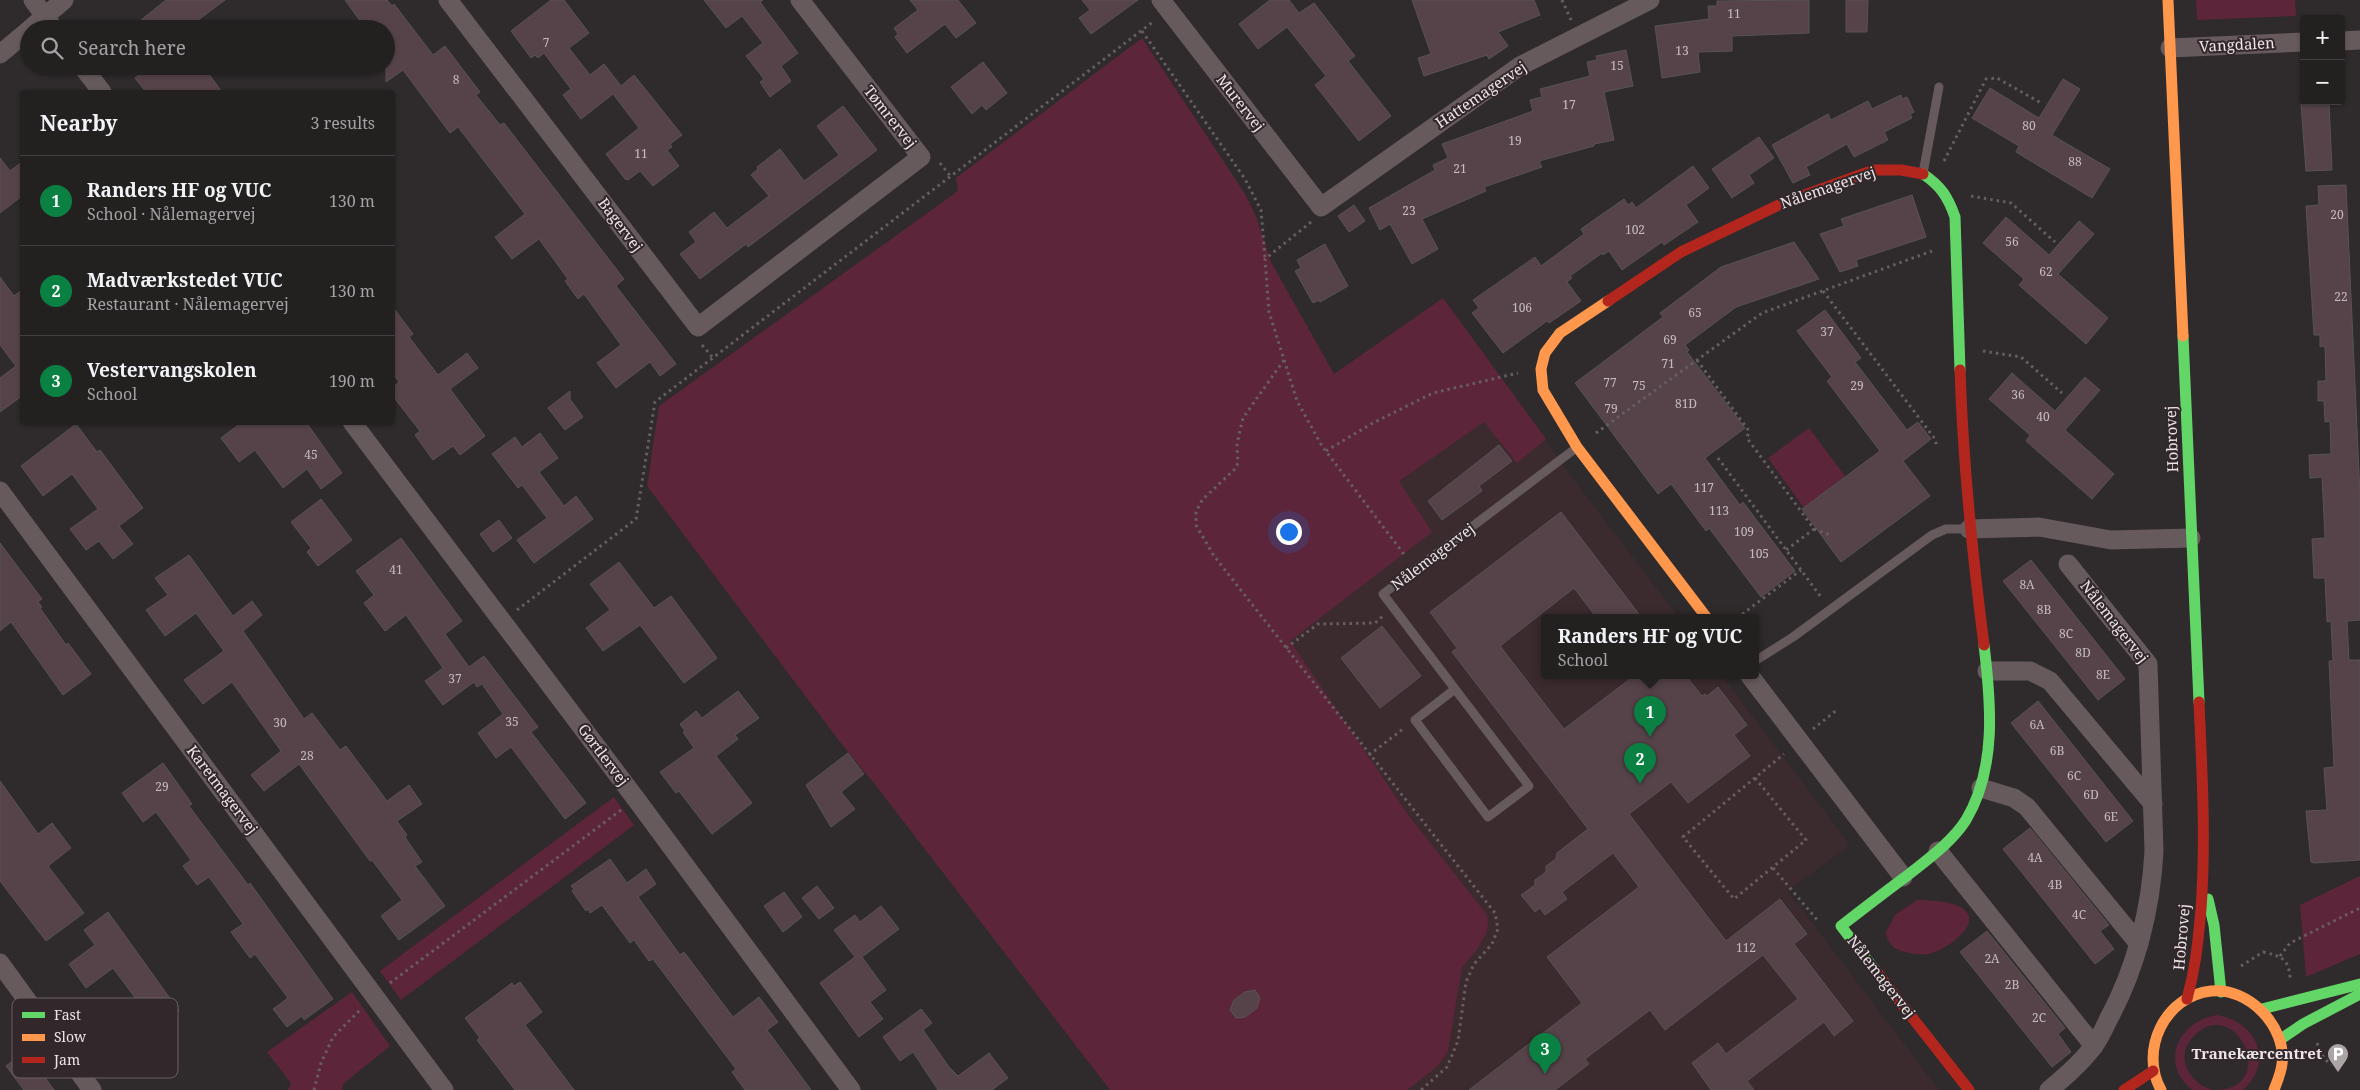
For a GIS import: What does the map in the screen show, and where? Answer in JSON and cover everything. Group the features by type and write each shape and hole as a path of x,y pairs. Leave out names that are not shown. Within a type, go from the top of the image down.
{"street":[{"path":"33,0 48,20"},
{"path":"50,20 64,0"},
{"name":"Bagervej","path":"448,0 698,327 820,234"},
{"name":"Tømrervej","path":"800,0 921,157 820,234"},
{"name":"Hattemagervej","path":"1321,206 1520,66 1650,0"},
{"name":"Hobrovej","path":"2168,0 2204,807 2203,876 2196,968 2187,999"},
{"name":"Murervej","path":"1164,5 1321,206"},
{"path":"0,54 20,37"},
{"path":"2345,41 2360,40"},
{"name":"Vangdalen","path":"2170,48 2300,42"},
{"path":"89,75 100,90"},
{"name":"Nålemagervej","path":"1541,369 1545,353 1560,333 1681,252 1785,202 1874,170 1902,170 1923,174 1934,181 1948,198 1955,218 1963,453 1969,529 1990,704 1988,749 1981,788 1965,821 1938,851 1841,926 1969,1090"},
{"path":"1541,369 1543,390 1577,447 1704,614"},
{"name":"Gørtlervej","path":"354,425 503,621 851,1090"},
{"name":"Karetmagervej","path":"0,491 444,1090"},
{"path":"1969,529 2039,527 2110,540 2191,538"},
{"name":"Nålemagervej","path":"2049,1090 2066,1076 2094,1046 2122,994 2139,944 2152,882 2153,804 2148,664 2068,564"},
{"path":"1987,671 2030,671 2050,681 2153,804"},
{"path":"1752,679 1903,877"},
{"path":"1981,788 2014,798 2027,807 2139,944"},
{"path":"1938,851 2094,1046"},
{"name":"Hobrovej","path":"2203,876 2214,925 2221,992"},
{"path":"0,963 25,998"},
{"path":"2262,1009 2360,984"},
{"path":"2161,1090 2153,1071 2152,1054 2155,1037 2162,1022 2173,1009 2187,999 2204,993 2221,992 2243,997 2262,1009 2273,1023 2281,1039 2283,1060 2279,1080 2274,1090"},
{"path":"2281,1039 2303,1024 2360,994"},
{"path":"2124,1090 2153,1071"},
{"path":"83,1078 92,1090"}],"lane":[{"path":"1923,174 1940,87"},
{"name":"Nålemagervej","path":"1415,720 1488,816 1529,786 1383,594 1577,447"},
{"path":"1759,658 1831,610 1932,535 1946,529 1969,529"},
{"path":"1415,720 1455,689"}],"path":[{"path":"503,621 636,519 654,402 1142,30 1164,5"},
{"path":"1142,30 1245,179 1261,210 1269,312 1297,401 1326,451 1416,570"},
{"path":"1934,181 1986,79 1997,78 2041,103"},
{"path":"1948,198 1968,196 2010,203 2055,242"},
{"path":"1265,259 1312,221 1321,206"},
{"path":"1577,447 1762,313 1956,242"},
{"path":"1823,290 1935,439 1939,453"},
{"path":"698,340 712,358"},
{"path":"1960,348 2021,357 2062,393"},
{"path":"1284,360 1243,418 1237,444 1238,462 1235,469 1202,500 1196,512 1196,525 1209,548 1495,914 1498,928 1492,944 1474,964 1466,982 1458,1041 1447,1067 1421,1090"},
{"path":"1697,360 1749,431 1747,438 1814,529 1830,535"},
{"path":"1326,451 1371,424 1433,393 1497,377 1541,369"},
{"path":"1718,458 1831,610"},
{"path":"1786,550 1814,529"},
{"path":"1742,614 1801,570"},
{"path":"1286,648 1318,624 1375,623"},
{"path":"1755,778 1806,840 1734,899 1683,837 1838,709"},
{"path":"1369,755 1415,720"},
{"path":"314,1090 321,1063 333,1037 374,995 636,800"},
{"path":"1773,868 1818,921 1841,926"},
{"path":"2280,956 2290,943 2360,908"},
{"path":"2318,1044 2324,1058 2331,1065"}],"shaded area":[{"path":"2196,0 2295,0 2296,16 2197,20"},
{"path":"1142,38 1244,192 1256,216 1271,262 1334,374 1443,298 1546,439 1517,463 1484,422 1399,481 1432,532 1290,641 1409,816 1487,915 1488,926 1486,934 1476,951 1462,967 1448,1051 1438,1066 1407,1090 1110,1090 877,787 840,742 647,486 659,406 958,191 956,178"},
{"path":"1271,262 1334,374 1443,298 1565,468 1676,614 1541,614 1541,679 1724,679 1850,845 1788,891 1939,1090 1110,1090 647,486"},
{"path":"1809,428 1845,476 1804,508 1768,458"},
{"path":"614,797 634,825 401,1000 380,971"},
{"path":"2360,876 2360,954 2306,977 2300,905"},
{"path":"1917,900 1946,902 1961,908 1969,917 1966,929 1949,944 1932,953 1919,954 1898,950 1890,943 1886,932 1895,915"},
{"path":"352,992 390,1046 343,1084 342,1090 288,1090 291,1083 267,1052"},
{"path":"2217,1015 2242,1025 2257,1044 2258,1067 2253,1079 2243,1090 2215,1090 2235,1086 2245,1075 2248,1062 2245,1047 2237,1035 2225,1027 2211,1026 2195,1035 2188,1043 2185,1051 2187,1068 2191,1075 2204,1087 2213,1090 2192,1090 2182,1079 2177,1068 2175,1056 2183,1034 2192,1025"}],"building":[{"path":"166,0 225,0 198,20 141,20"},
{"path":"345,0 387,0 392,6 394,4 433,55 445,46 480,92 476,95 500,125 504,123 624,279 616,286 676,364 660,376 650,362 616,388 597,363 621,345 584,294 578,299 565,281 568,279 539,239 512,259 495,237 525,214 458,127 450,133 403,70 386,82 386,75 395,75 395,20 359,20"},
{"path":"551,0 564,0 589,33 569,48 590,75 604,64 621,86 634,75 682,135 670,144 672,147 667,150 679,166 653,186 640,171 628,180 625,179 606,154 639,128 613,94 581,119 563,95 571,89 544,53 538,58 535,55 531,58 511,31"},
{"path":"704,0 763,0 760,2 798,53 781,66 791,81 770,97 760,82 764,79 746,56 763,43 742,16 726,28"},
{"path":"910,0 958,0 976,23 956,38 945,24 907,53 895,37 898,34 894,28 918,10"},
{"path":"1082,0 1138,0 1091,34 1079,18 1090,10"},
{"path":"1270,0 1289,0 1299,13 1314,3 1355,56 1348,61 1391,116 1359,141 1315,85 1326,76 1287,27 1258,49 1239,24"},
{"path":"1412,0 1534,0 1540,15 1498,32 1508,46 1489,59 1487,55 1424,76 1418,58 1431,54"},
{"path":"1809,0 1809,33 1732,36 1732,51 1698,52 1700,72 1662,78 1655,26 1709,19 1708,6 1717,6 1717,1"},
{"path":"1846,0 1868,0 1867,32 1846,32"},
{"path":"1626,50 1633,86 1604,92 1614,140 1594,144 1594,146 1539,161 1542,167 1484,187 1486,191 1422,219 1438,249 1412,264 1390,224 1380,230 1369,208 1435,170 1433,165 1448,158 1442,144 1533,111 1530,100 1542,97 1540,89 1590,76 1587,62 1597,60 1596,56"},
{"path":"983,62 1007,93 986,110 982,105 972,114 951,87"},
{"path":"139,75 210,75 221,90 144,90 135,78"},
{"path":"2063,79 2080,89 2052,135 2110,169 2092,198 2016,152 2019,146 1972,118 1990,88 2039,118"},
{"path":"1901,95 1902,99 1907,97 1914,112 1910,114 1912,118 1884,132 1888,140 1854,157 1847,144 1806,167 1810,175 1793,183 1772,145 1828,114 1831,120 1868,101 1872,109"},
{"path":"2301,105 2329,105 2332,170 2306,171"},
{"path":"843,106 877,150 748,247 746,244 700,279 680,254 696,242 689,232 714,212 727,228 769,196 751,175 758,169 757,167 780,149 804,181 839,155 817,126"},
{"path":"1759,137 1774,158 1749,175 1754,183 1732,198 1712,169"},
{"path":"0,158 10,171 20,164 20,198 0,213"},
{"path":"1693,166 1709,188 1686,205 1698,222 1664,245 1662,242 1622,270 1609,251 1603,255 1602,253 1570,276 1572,278 1567,282 1581,301 1549,323 1547,321 1503,353 1472,313 1479,308 1473,300 1535,257 1541,266 1584,234 1581,229 1624,199 1628,205 1632,202 1636,208"},
{"path":"2346,185 2360,495 2360,620 2347,621 2349,660 2360,660 2360,860 2314,863 2311,862 2306,811 2327,810 2324,768 2334,767 2329,661 2333,661 2331,621 2327,622 2325,578 2314,578 2312,539 2325,538 2322,477 2310,478 2309,455 2331,454 2330,421 2325,422 2324,401 2318,401 2318,381 2326,381 2325,346 2320,347 2320,335 2314,335 2306,206 2319,205 2318,186"},
{"path":"1912,195 1926,237 1856,260 1858,266 1840,272 1820,234 1844,226 1841,219"},
{"path":"1354,205 1365,221 1349,232 1338,216"},
{"path":"2006,217 2049,255 2079,221 2094,234 2058,274 2108,318 2086,344 2019,285 2024,279 1983,243"},
{"path":"1794,242 1819,279 1736,307 1685,345 1689,350 1687,352 1745,428 1705,458 1740,505 1743,502 1795,571 1761,597 1709,528 1706,531 1671,484 1658,494 1575,383 1663,317 1660,313 1721,267"},
{"path":"1325,244 1348,286 1320,302 1319,300 1313,303 1295,271 1301,268 1297,260"},
{"path":"0,277 14,296 20,292 20,397 0,412 0,378 16,366 0,345"},
{"path":"395,310 413,334 409,337 438,375 467,353 478,368 450,389 485,436 460,455 453,446 433,460 415,435 420,431 395,399 395,385 399,382 395,377"},
{"path":"1825,310 1861,358 1855,362 1907,430 1918,422 1931,439 1903,461 1930,496 1841,562 1802,509 1880,451 1827,381 1832,377 1797,331"},
{"path":"2012,373 2055,411 2085,377 2100,390 2065,430 2114,474 2092,499 2026,441 2030,435 1989,399"},
{"path":"570,391 570,399 583,417 565,430 548,408"},
{"path":"77,425 97,452 100,450 143,508 119,526 133,544 113,559 99,541 86,550 70,529 98,509 72,474 43,496 21,466"},
{"path":"238,425 308,425 342,473 321,489 307,469 283,488 255,450 239,462 221,438"},
{"path":"540,433 558,458 539,472 564,506 576,496 593,519 534,563 517,540 547,518 522,485 518,488 492,454 515,437 522,447"},
{"path":"1499,445 1512,461 1479,486 1482,491 1442,520 1428,501"},
{"path":"321,499 352,540 318,566 307,552 311,548 291,522"},
{"path":"1561,512 1639,614 1594,614 1574,588 1500,646 1564,729 1630,679 1688,679 1702,696 1705,694 1707,696 1718,687 1747,725 1734,735 1750,756 1688,803 1671,782 1629,814 1726,941 1780,899 1807,934 1794,944 1853,1021 1834,1036 1824,1022 1747,1081 1754,1090 1711,1090 1692,1063 1718,1043 1726,1054 1798,999 1763,955 1665,1030 1650,1010 1585,1059 1589,1064 1555,1090 1469,1090 1582,1003 1547,957 1639,887 1613,853 1562,892 1567,899 1545,915 1540,908 1535,912 1521,895 1535,885 1535,880 1546,872 1546,866 1556,859 1557,853 1588,829 1452,652 1457,648 1430,612"},
{"path":"499,520 512,538 493,552 480,534"},
{"path":"401,538 462,621 445,634 469,667 484,656 538,727 531,732 586,803 565,819 511,747 496,758 478,733 503,714 482,684 477,687 474,682 443,705 425,681 443,668 406,615 385,631 364,603 374,595 356,571"},
{"path":"0,543 42,599 38,602 42,607 40,608 66,645 68,643 91,674 63,695 11,622 0,631"},
{"path":"189,555 233,616 252,601 262,615 243,631 304,719 312,713 340,750 346,746 387,801 409,785 422,804 397,821 422,862 415,866 445,906 399,940 381,916 402,900 372,860 370,861 299,764 264,791 251,775 281,751 232,682 203,704 184,680 224,651 196,613 165,636 146,610 168,595 155,578"},
{"path":"2031,560 2125,679 2098,700 2003,581"},
{"path":"619,562 654,608 671,596 717,658 684,683 640,625 603,651 586,628 610,610 590,584"},
{"path":"1382,626 1421,676 1380,708 1341,658"},
{"path":"738,691 759,718 735,735 738,739 716,756 752,803 712,834 679,791 676,793 660,772 694,748 680,724 696,711 702,718"},
{"path":"2038,701 2133,821 2106,842 2011,723"},
{"path":"848,753 864,774 841,792 855,809 831,827 806,785"},
{"path":"163,763 192,804 189,806 248,885 250,883 333,999 304,1020 302,1016 287,1027 273,1009 288,998 255,954 250,958 231,932 243,924 209,877 197,885 183,866 191,860 156,812 143,822 122,793"},
{"path":"0,781 38,834 52,823 71,848 48,866 84,913 46,941 0,881"},
{"path":"2030,828 2109,925 2100,931 2114,949 2095,964 2003,849"},
{"path":"610,859 627,883 646,869 656,884 638,897 680,955 684,952 733,1017 759,997 778,1022 767,1030 811,1090 745,1090 732,1072 736,1069 653,959 649,961 634,940 630,943 602,905 590,913 588,909 586,911 572,891 574,889 571,886"},
{"path":"817,886 834,908 819,919 802,898"},
{"path":"784,892 802,917 783,932 764,906"},
{"path":"881,906 899,929 862,957 886,990 870,1002 883,1019 859,1037 820,983 855,957 834,930 855,915 860,922"},
{"path":"108,912 170,998 135,998 113,968 86,988 69,964 95,945 84,930"},
{"path":"1987,931 2065,1028 2058,1034 2071,1052 2052,1067 1960,952"},
{"path":"520,982 542,1012 525,1025 574,1090 515,1090 477,1040 480,1038 465,1018 512,983 514,986"},
{"path":"1255,990 1260,998 1257,1008 1245,1017 1236,1018 1230,1010 1234,1000 1245,992"},
{"path":"921,1009 932,1023 923,1030 949,1067 958,1076 989,1053 1008,1078 992,1090 938,1090 913,1052 900,1061 883,1037"},
{"path":"12,1062 12,1074 6,1066"},
{"path":"15,1078 45,1078 54,1090 24,1090"}],"traffic: fast":[{"path":"1923,174 1943,192 1955,217 1960,370"},
{"path":"2183,336 2199,702"},
{"path":"1875,970 1841,926 1947,843 1966,820 1976,800 1983,779 1987,757 1990,712 1984,645"},
{"path":"2208,899 2214,925 2221,992"},
{"path":"2262,1009 2360,984"},
{"path":"2281,1039 2303,1024 2360,994"}],"traffic: slow":[{"path":"2168,0 2183,336"},
{"path":"1608,301 1560,333 1545,353 1541,369 1543,390 1577,447 1704,614"},
{"path":"2161,1090 2155,1074 2153,1058 2155,1042 2160,1027 2169,1014 2181,1003 2195,995 2211,991 2225,991 2239,996 2263,1012 2272,1024 2282,1050 2282,1064 2274,1090"}],"traffic: jam":[{"path":"1608,301 1681,252 1785,202 1874,170 1901,170 1923,174"},
{"path":"1960,370 1969,508 1984,645"},
{"path":"2187,999 2193,976 2201,909 2203,806 2199,702"},
{"path":"1875,970 1969,1090"},
{"path":"2124,1090 2153,1071"}],"place":[{"name":"Randers HF og VUC","path":"1650,737"},
{"name":"Madværkstedet VUC","path":"1640,784"},
{"name":"Tranekærcentret","path":"2338,1073"},
{"name":"Vestervangskolen","path":"1545,1074"}]}
